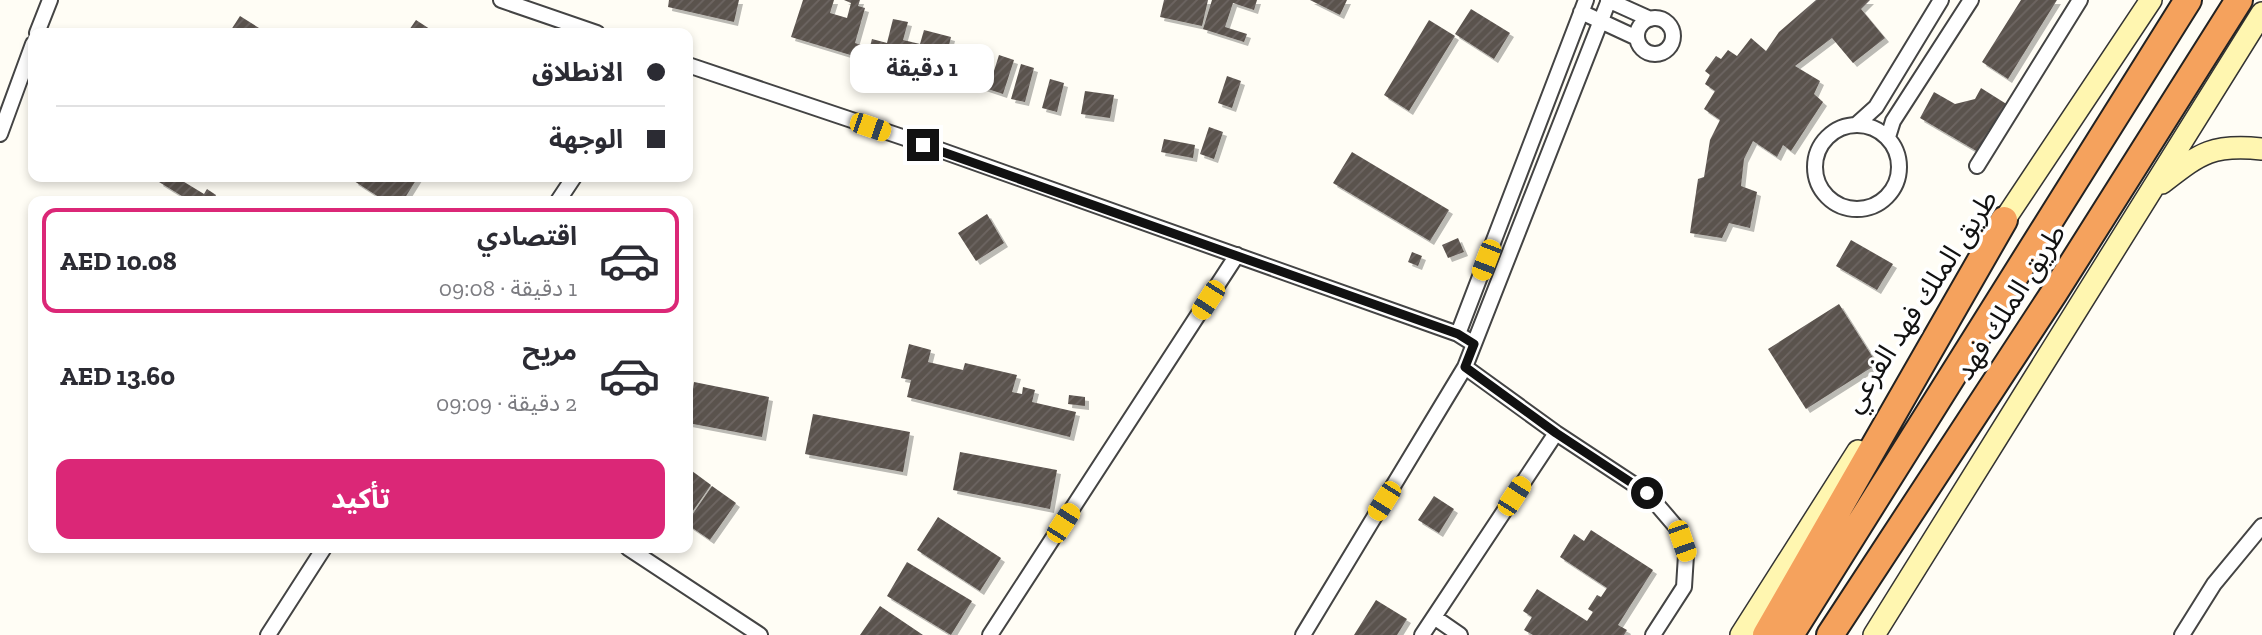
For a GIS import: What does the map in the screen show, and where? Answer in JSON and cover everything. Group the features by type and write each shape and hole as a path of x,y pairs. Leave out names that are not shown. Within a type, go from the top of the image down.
{"highway":[{"name":"طريق الملك فهد","path":"1790,635 2188,0"},
{"name":"طريق الملك فهد","path":"1830,635 2054,293 2239,0"},
{"path":"1766,635 2004,220"}],"main road":[{"name":"طريق الملك فهد الفرعي","path":"1741,635 2004,220 2151,0"},
{"path":"1874,635 2262,13"},
{"path":"2152,191 2199,155 2220,149 2262,149"}],"street":[{"path":"39,28 50,0"},
{"path":"501,0 582,28"},
{"path":"1303,635 1465,367 1601,19 1608,0 1650,19 1662,20 1671,28 1670,46 1660,53 1650,53 1643,49 1637,38 1601,19 1584,6 1458,334"},
{"path":"1856,125 1876,107 1941,0"},
{"path":"1888,137 1893,121 1971,0"},
{"path":"1977,166 2080,0"},
{"path":"1637,38 1640,26 1650,19"},
{"path":"1926,24 1946,38"},
{"path":"0,134 28,58"},
{"path":"693,67 1237,255 1458,334 1474,344"},
{"path":"1856,125 1871,127 1888,137 1898,155 1899,165 1895,185 1890,193 1874,205 1854,209 1844,207 1827,196 1821,188 1815,169 1819,149 1832,133 1856,125"},
{"path":"990,635 1237,255"},
{"path":"1465,367 1556,433 1647,493 1677,528 1686,555 1684,587 1653,635"},
{"path":"1422,635 1556,433"},
{"path":"2182,635 2214,584 2262,526"},
{"path":"268,635 321,553"},
{"path":"636,553 760,635"},
{"path":"1434,617 1460,635"}],"building":[{"path":"669,0 739,0 734,22 668,7"},
{"path":"803,0 834,0 830,13 847,18 851,3 844,0 860,0 858,6 865,8 855,43 861,45 857,57 791,37"},
{"path":"1164,0 1208,0 1202,26 1160,17"},
{"path":"1212,0 1257,0 1254,10 1233,3 1225,27 1247,34 1244,42 1203,29"},
{"path":"1310,0 1347,0 1340,15"},
{"path":"1816,0 1870,0 1861,9 1885,38 1853,63 1832,38 1795,66 1820,81 1814,94 1823,102 1791,151 1783,145 1777,157 1753,141 1744,159 1741,186 1757,192 1750,228 1729,223 1722,238 1690,233 1698,179 1704,177 1710,140 1720,120 1704,109 1715,91 1705,84 1710,75 1705,71 1716,56 1721,59 1728,50 1737,56 1751,38 1766,51 1779,32"},
{"path":"2021,0 2057,0 2008,79 1982,62"},
{"path":"1471,9 1510,33 1494,59 1455,34"},
{"path":"240,16 259,28 232,28"},
{"path":"893,19 908,22 903,40 920,44 924,30 951,37 939,85 865,65 872,39 887,43"},
{"path":"416,20 428,28 410,28"},
{"path":"1429,20 1455,36 1409,111 1384,95"},
{"path":"975,47 990,53 985,71 993,74 999,55 1014,60 1003,94 964,81"},
{"path":"1021,64 1034,68 1025,102 1011,99"},
{"path":"1227,76 1241,81 1232,108 1218,103"},
{"path":"1050,79 1064,83 1057,112 1042,108"},
{"path":"1981,88 2008,105 1993,132 1989,130 1978,152 1920,118 1934,92 1955,104 1975,99"},
{"path":"1085,91 1114,95 1110,118 1081,114"},
{"path":"1209,127 1223,132 1214,159 1200,154"},
{"path":"1164,139 1195,145 1193,158 1161,152"},
{"path":"1352,152 1449,210 1430,241 1333,183"},
{"path":"159,182 184,182 204,194 207,189 216,195 216,196 182,196"},
{"path":"356,182 415,182 406,196 377,196"},
{"path":"987,214 1004,243 976,261 958,233"},
{"path":"1458,238 1464,252 1448,258 1442,245"},
{"path":"1851,240 1893,264 1877,290 1836,266"},
{"path":"1412,252 1422,256 1418,266 1408,262"},
{"path":"1839,304 1877,364 1806,409 1768,349"},
{"path":"909,344 931,350 928,362 963,370 965,363 1017,375 1012,392 1022,394 1023,387 1035,390 1032,402 1076,412 1070,437 907,397 911,380 901,378"},
{"path":"694,382 769,397 762,437 693,424"},
{"path":"1069,395 1085,397 1085,406 1068,404"},
{"path":"813,414 910,432 903,472 805,454"},
{"path":"960,452 1057,470 1050,509 953,490"},
{"path":"693,472 711,485 693,511"},
{"path":"712,486 736,503 710,540 693,528 693,514"},
{"path":"1434,496 1454,509 1439,533 1418,520"},
{"path":"938,517 1001,558 980,591 917,550"},
{"path":"1591,530 1653,570 1618,625 1627,630 1624,635 1533,635 1524,630 1532,617 1523,611 1537,589 1587,621 1593,612 1588,609 1597,595 1601,597 1607,588 1560,557 1574,534 1584,541"},
{"path":"907,562 972,601 951,635 887,596"},
{"path":"1376,600 1407,619 1397,635 1354,635"},
{"path":"880,606 923,635 860,635"}],"route":[{"path":"923,145 1458,334 1474,344 1465,367 1556,433 1647,493"}]}
